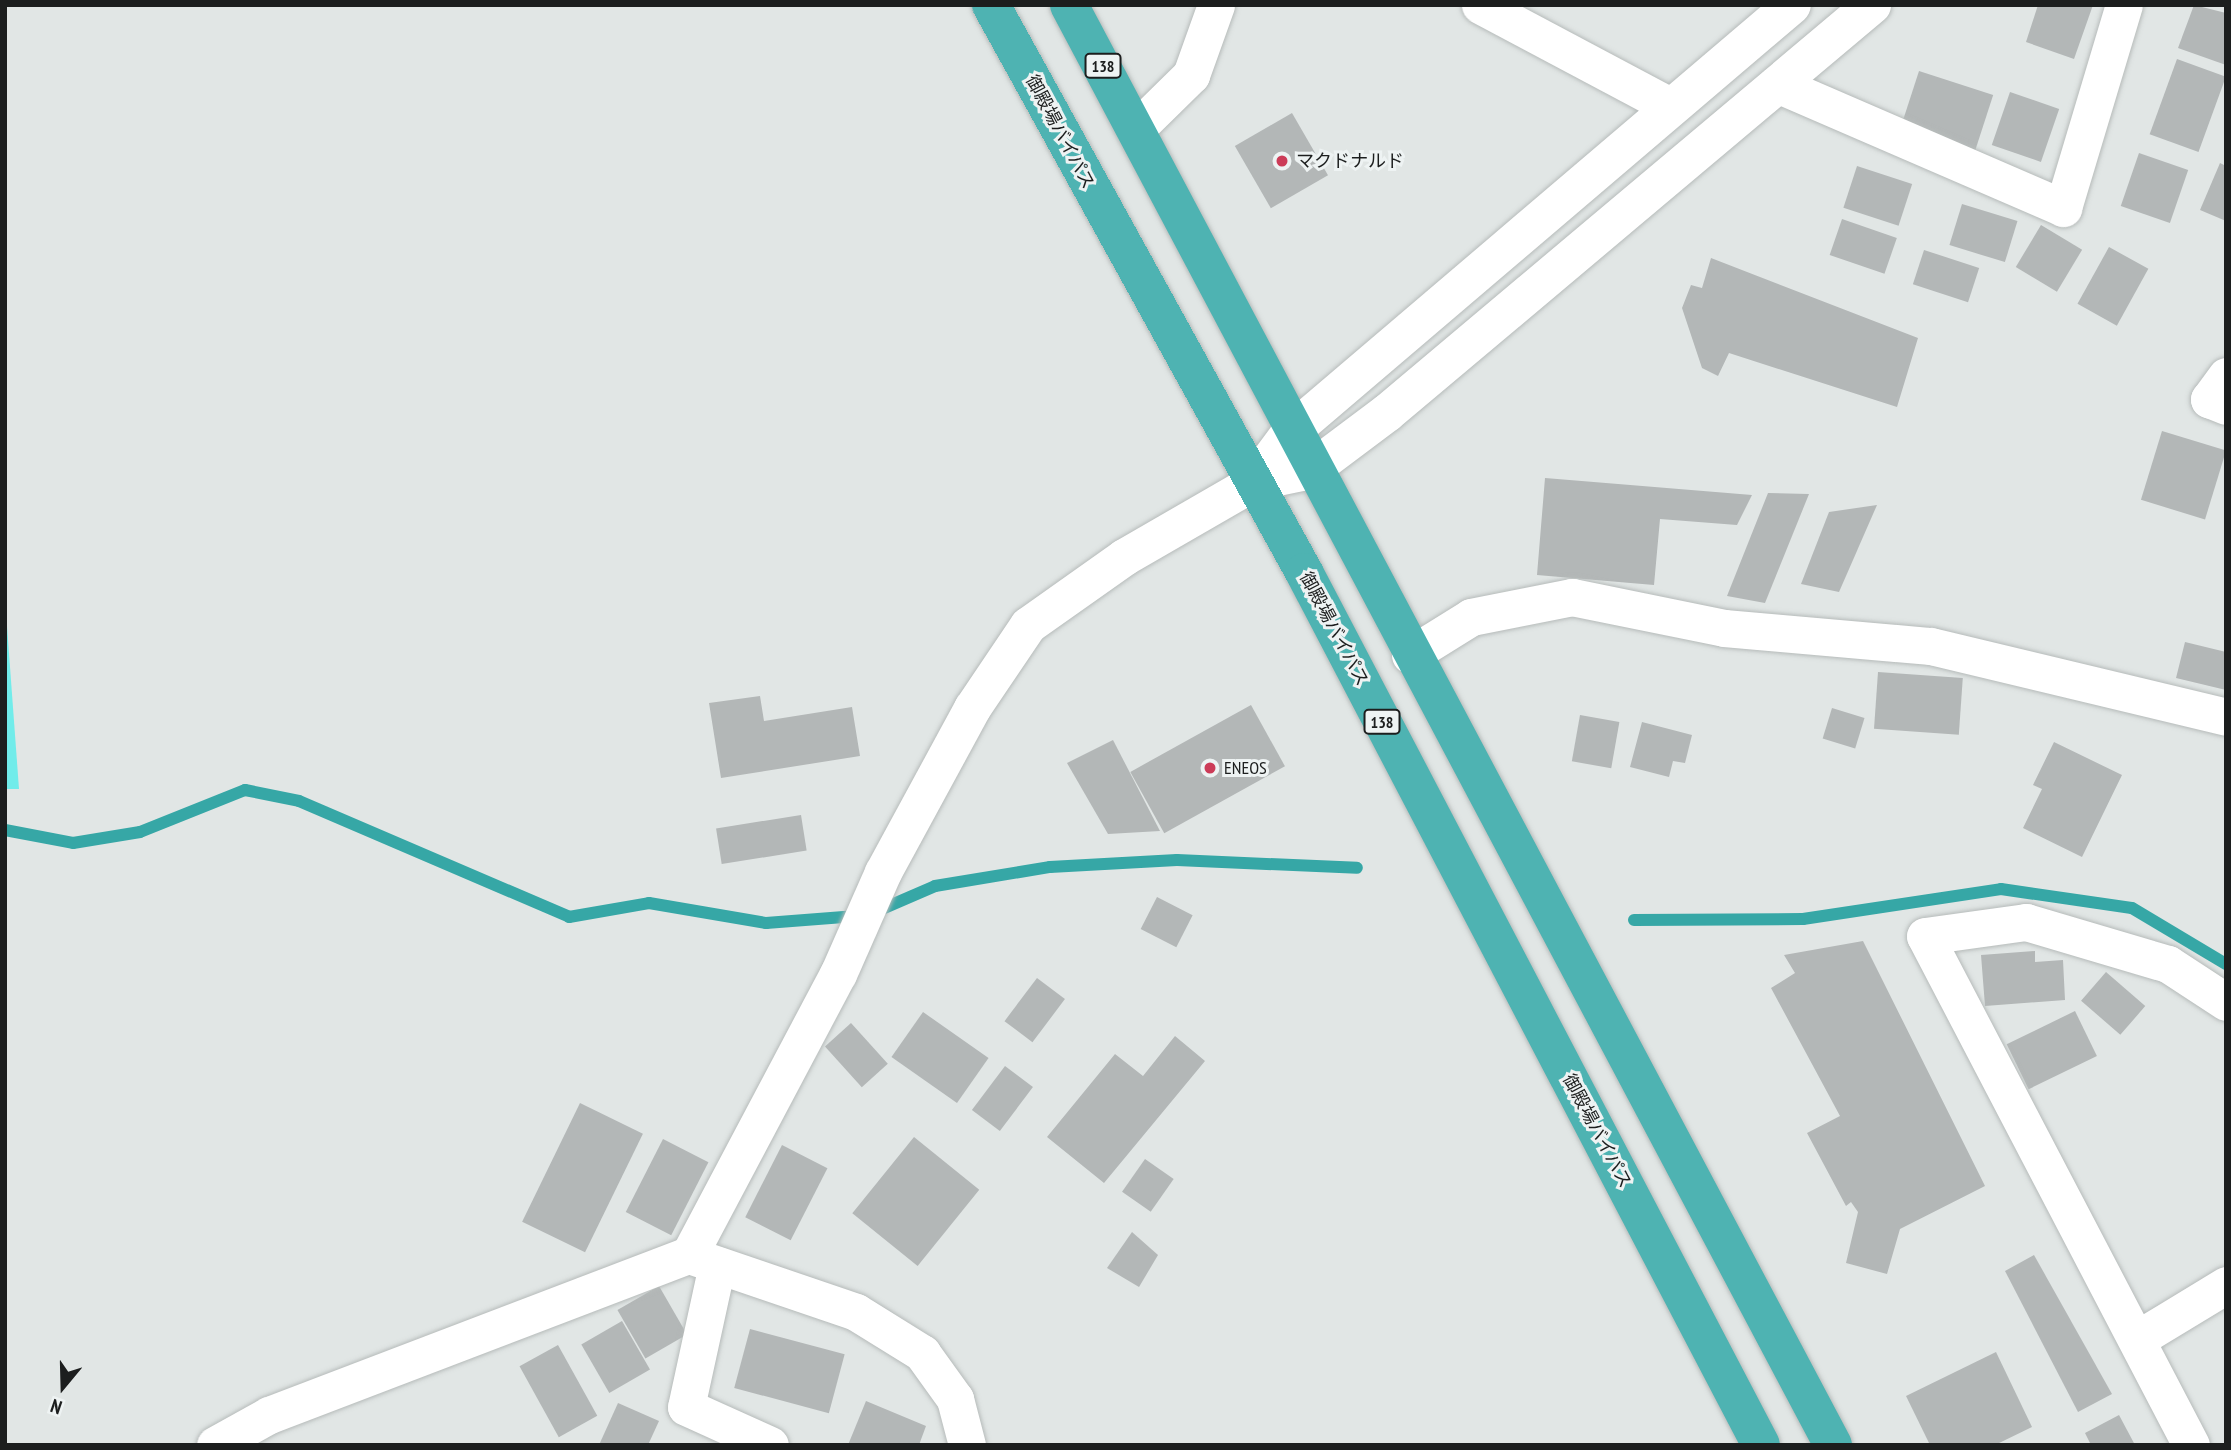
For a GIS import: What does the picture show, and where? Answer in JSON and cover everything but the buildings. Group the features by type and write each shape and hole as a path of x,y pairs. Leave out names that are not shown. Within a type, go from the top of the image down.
{"highway":[{"name":"御殿場バイパス","path":"991,5 1254,482 1761,1445"},
{"name":"138","path":"1069,5 1137,128 1311,470 1833,1445"}],"street":[{"path":"1137,128 1191,75 1216,5"},
{"path":"1480,5 1670,106"},
{"path":"1254,482 1291,432 1670,106 1792,5"},
{"path":"770,1445 686,1407 703,1260 883,872 972,708 1028,625 1124,557 1254,482 1311,470 1872,5"},
{"path":"1777,84 2063,208 2124,5"},
{"path":"2226,376 2209,399 2226,407"},
{"path":"1410,654 1471,617 1572,597 1724,628 1931,646 2226,717"},
{"path":"2191,1445 1925,936 2025,922 2168,964 2226,1002"},
{"path":"215,1445 269,1415 703,1260 856,1312 922,1353 956,1399 967,1445"},
{"path":"2137,1339 2226,1285"}],"shaded area":[{"path":"5,599 19,789 5,789"}],"waterway":[{"path":"5,830 73,843 140,832 245,790 299,801 569,917 649,903 766,923 857,916"},
{"path":"875,912 935,886 1050,867 1177,860 1357,868"},
{"path":"1634,920 1803,919 2001,889 2132,908 2226,964"}],"place":[{"name":"マクドナルド","path":"1282,161"},
{"name":"ENEOS","path":"1210,768"}]}
